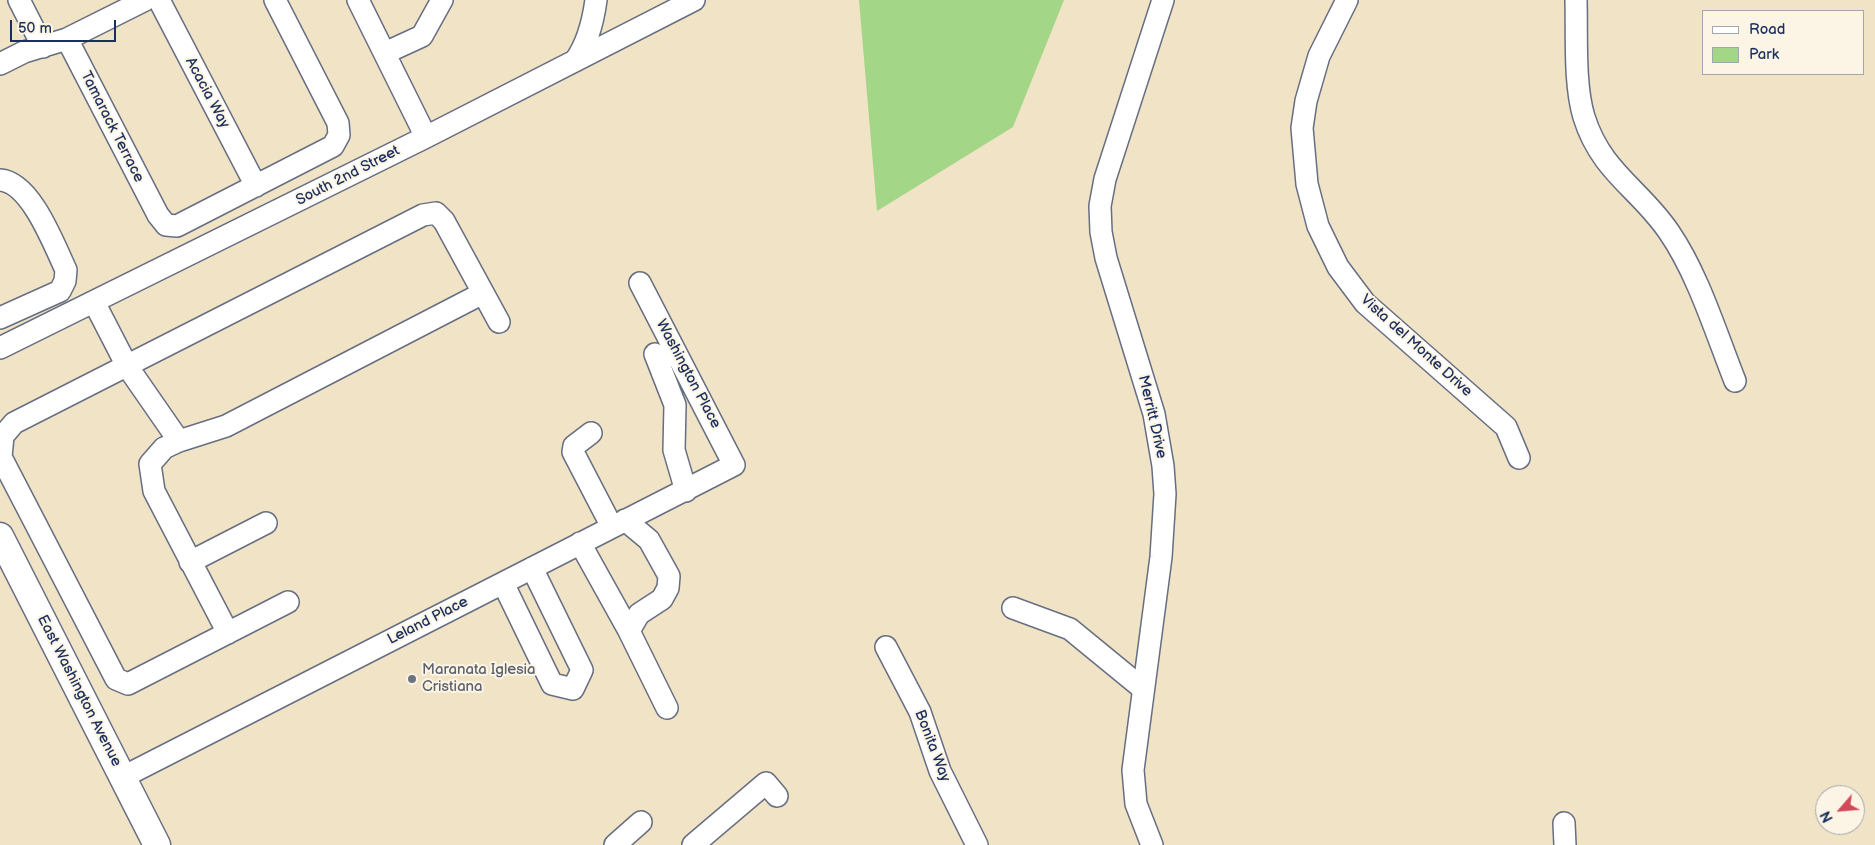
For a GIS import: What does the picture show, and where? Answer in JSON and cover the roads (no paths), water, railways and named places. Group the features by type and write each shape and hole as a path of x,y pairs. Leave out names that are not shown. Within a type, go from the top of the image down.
{"main road":[{"name":"East Washington Avenue","path":"0,536 157,845"}],"street":[{"path":"18,0 43,47"},
{"name":"Acacia Way","path":"159,0 256,186"},
{"path":"256,186 333,146 339,135 338,123 275,0"},
{"path":"358,0 426,137"},
{"path":"385,53 422,36 442,0"},
{"path":"575,61 583,50 594,19 596,0"},
{"name":"South 2nd Street","path":"0,348 426,137 694,0"},
{"name":"Merritt Drive","path":"1152,845 1141,820 1134,787 1133,770 1142,688 1161,557 1165,494 1163,466 1154,414 1104,252 1100,212 1105,179 1163,0"},
{"name":"Vista del Monte Drive","path":"1347,0 1319,56 1306,101 1302,128 1307,184 1318,226 1338,267 1365,303 1506,427 1518,458"},
{"path":"1576,0 1580,98 1589,132 1608,166 1649,206 1670,232 1690,269 1735,381"},
{"path":"0,64 24,52 67,40 136,2"},
{"name":"Tamarack Terrace","path":"67,40 158,214 166,225 177,226 256,186"},
{"path":"0,180 20,188 29,199 66,270 65,281 60,291 0,318"},
{"path":"288,602 128,684 116,679 2,457 3,436 14,423 423,214 436,213 444,221 498,322"},
{"name":"Washington Place","path":"640,284 734,465"},
{"path":"228,633 154,491 150,464 164,448 179,441 226,426 482,293"},
{"path":"94,302 127,366 179,441"},
{"path":"655,354 675,404 674,450 686,491"},
{"path":"591,433 574,446 573,452 619,523 649,540 669,576 668,588 662,599 639,614 629,631"},
{"name":"Leland Place","path":"123,777 734,465"},
{"path":"190,562 266,523"},
{"path":"580,543 629,631 666,708"},
{"path":"503,583 552,684 573,688 582,670 532,568"},
{"path":"1012,608 1070,629 1142,688"},
{"name":"Bonita Way","path":"886,647 920,712 940,771 977,845"},
{"path":"693,845 766,783 777,796"},
{"path":"615,845 641,822"},
{"path":"1564,823 1565,845"}],"place":[{"name":"Maranata Iglesia Cristiana","path":"412,679"}]}
